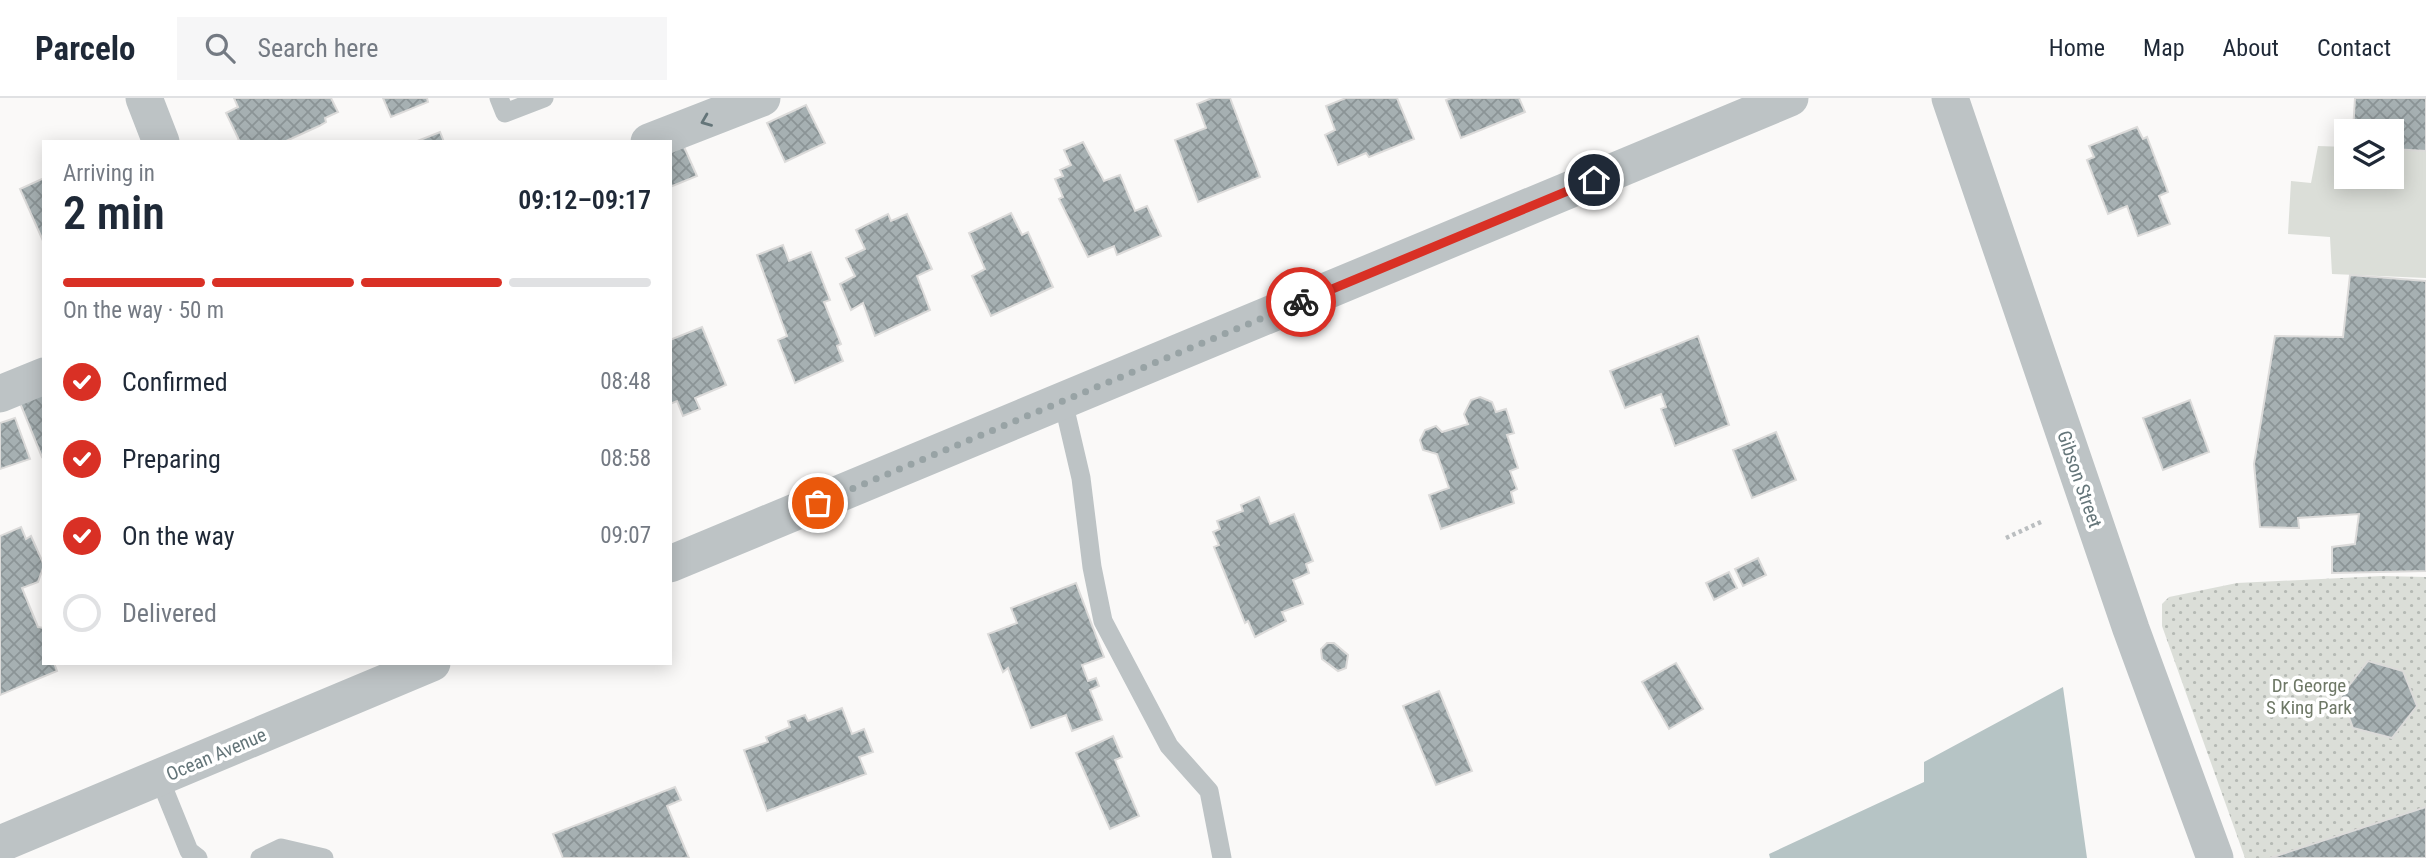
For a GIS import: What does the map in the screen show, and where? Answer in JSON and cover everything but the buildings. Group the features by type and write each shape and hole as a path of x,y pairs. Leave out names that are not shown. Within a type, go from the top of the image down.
{"street":[{"path":"144,98 160,140"},
{"path":"654,140 762,98"},
{"path":"672,563 1790,98"},
{"name":"Gibson Street","path":"1950,98 2131,629 2215,858"},
{"path":"0,394 42,377"},
{"name":"Ocean Avenue","path":"0,844 159,777 362,677 422,665"}],"lane":[{"path":"499,98 505,113 544,98"},
{"path":"1063,401 1081,478 1091,567 1103,621 1169,746 1209,791 1222,858"},
{"path":"159,777 189,851 198,858"},
{"path":"260,858 281,848 324,858"}],"path":[{"path":"2006,538 2043,521"}],"green space":[{"path":"2318,146 2334,147 2334,189 2404,189 2404,150 2426,151 2426,278 2332,274 2330,237 2288,234 2291,181 2311,183"},
{"name":"Dr George S King Park","path":"2382,576 2426,577 2426,807 2270,858 2245,858 2162,626 2162,604 2169,597 2237,583"}],"shaded area":[{"path":"2063,687 2087,858 1770,858 1769,854 1924,782 1924,762"}],"way so far":[{"path":"818,503 1301,302"}],"route":[{"path":"1301,302 1594,180"}]}
